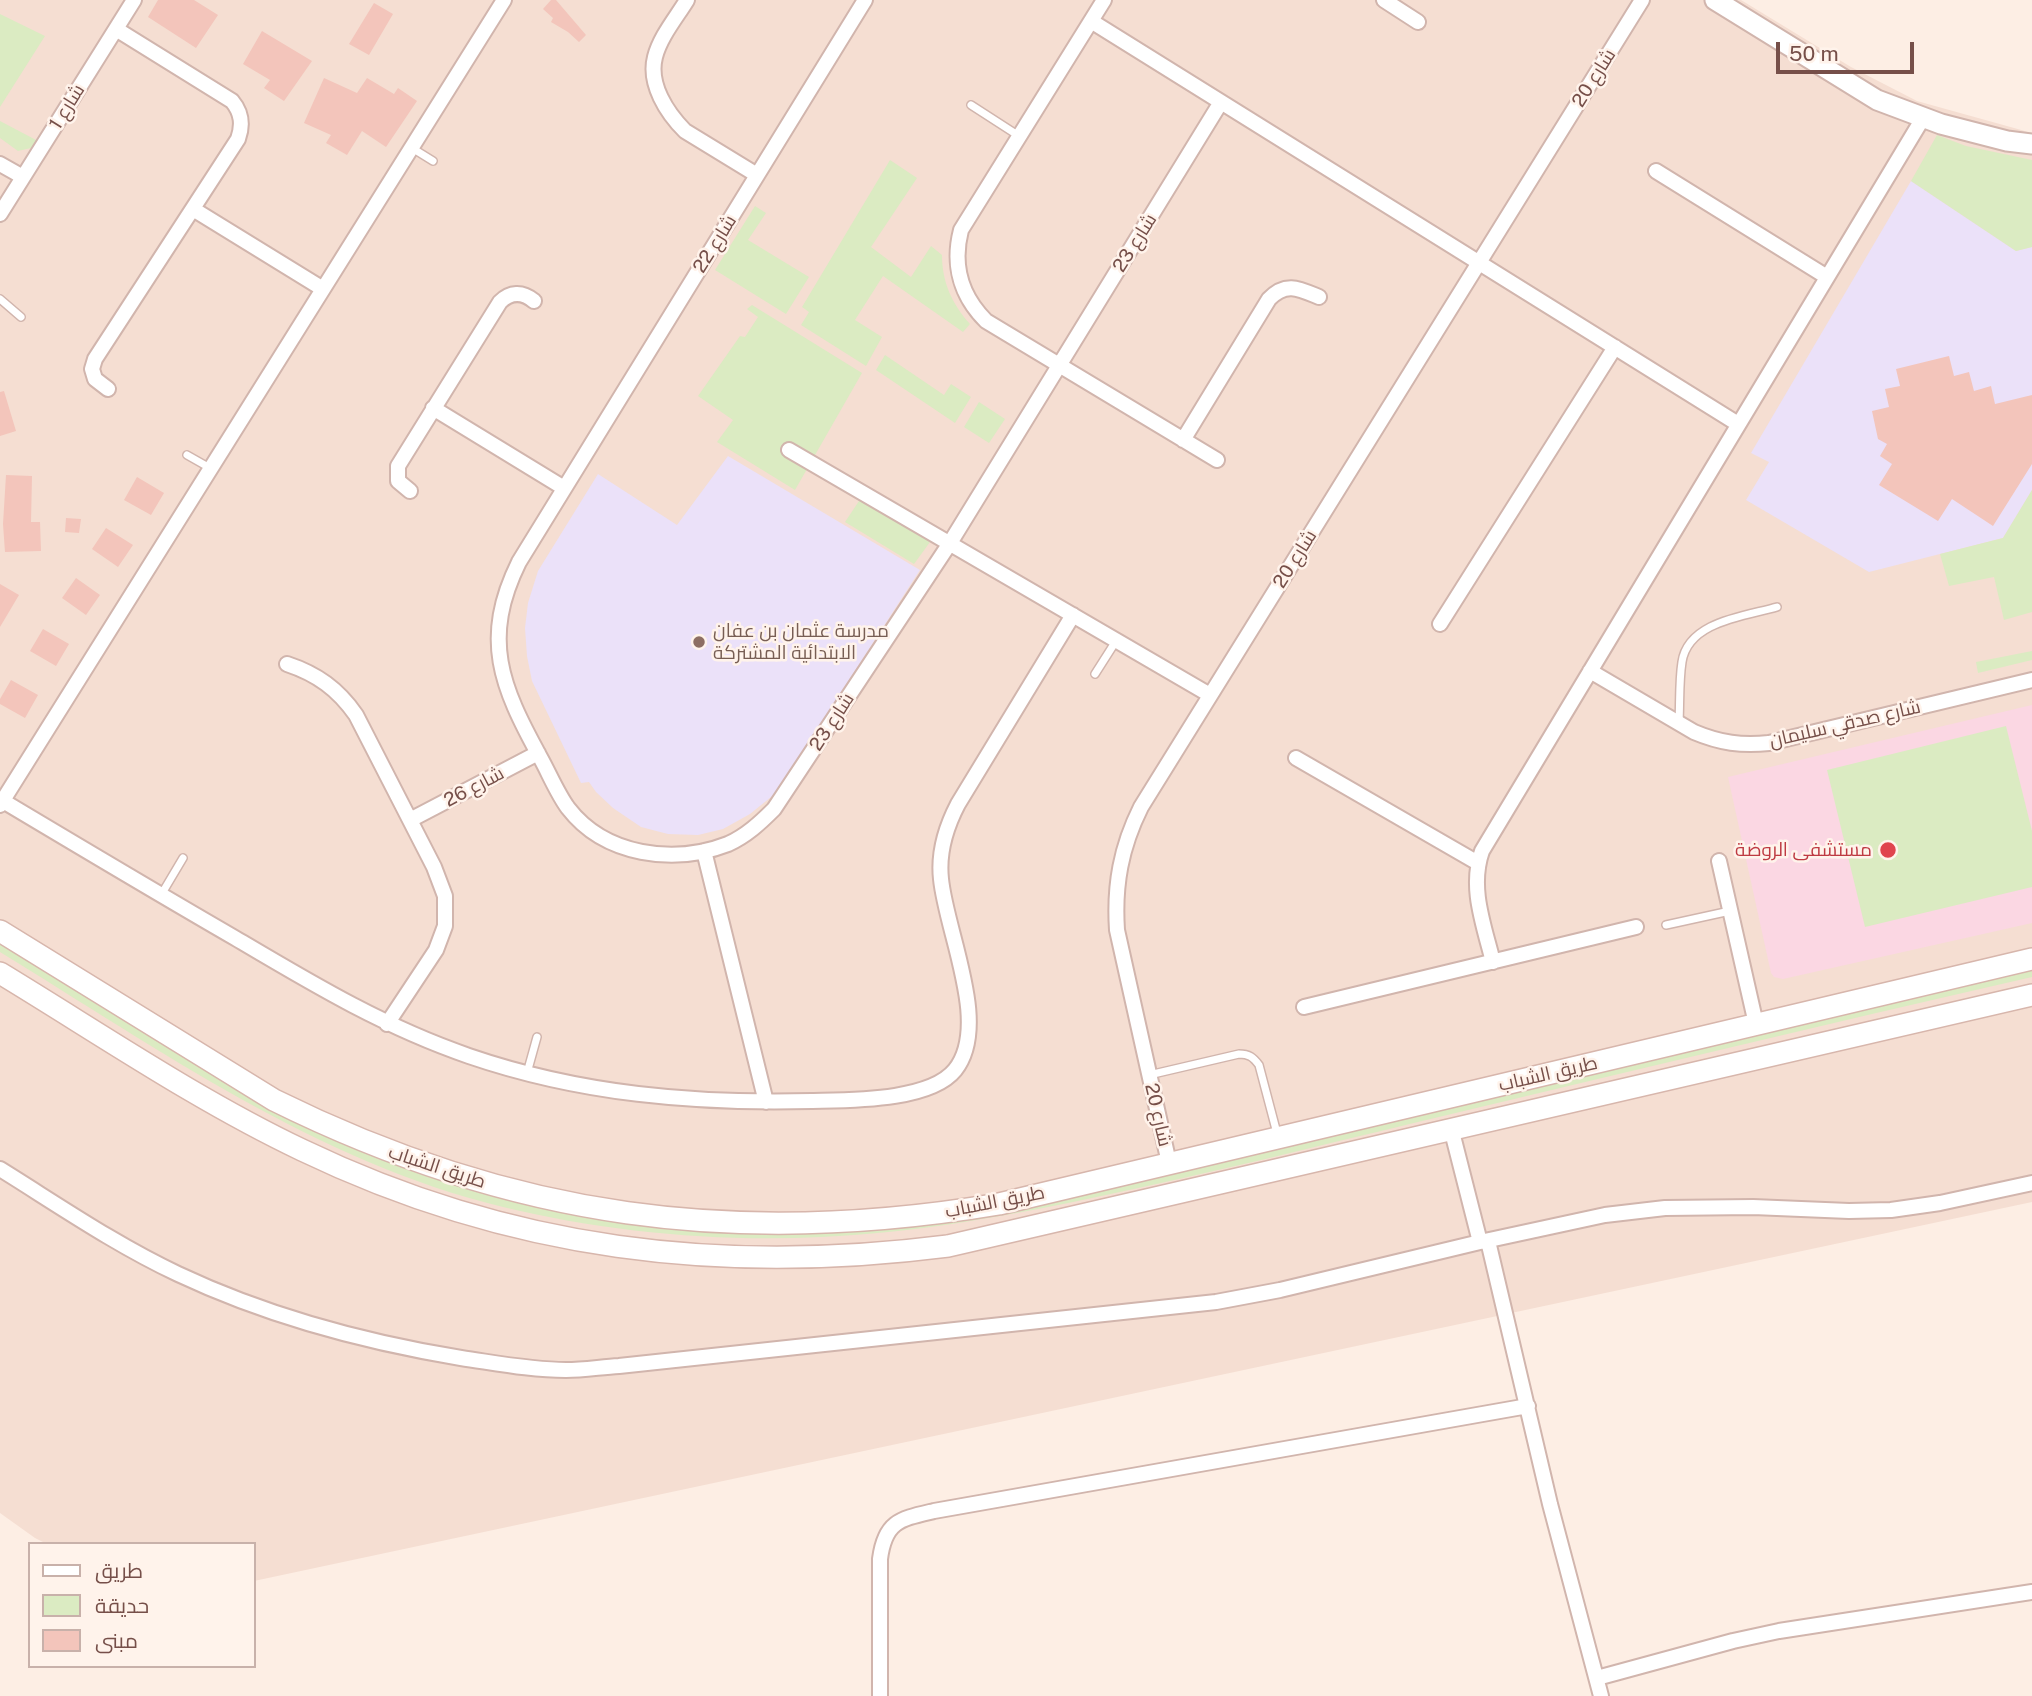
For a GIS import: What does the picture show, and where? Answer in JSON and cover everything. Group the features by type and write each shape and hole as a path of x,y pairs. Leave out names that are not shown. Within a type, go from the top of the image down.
{"main road":[{"name":"طريق الشباب","path":"0,931 274,1100 319,1122 436,1168 558,1202 658,1218 772,1225 851,1222 943,1213 999,1203 2032,959"},
{"name":"طريق الشباب","path":"0,973 255,1126 351,1172 451,1209 554,1236 666,1253 722,1258 802,1258 892,1253 948,1246 2032,995"}],"street":[{"name":"شارع 1","path":"0,214 134,0"},
{"path":"504,0 1,804 309,983 387,1024 469,1056 597,1089 685,1100 766,1102 915,1093 938,1085 956,1069 967,1048 971,1024 941,878 940,862 946,831 958,804 1073,615"},
{"path":"687,0 654,59 654,73 662,100 685,131 757,175"},
{"name":"شارع 22","path":"564,488 865,0"},
{"path":"1104,0 961,230 958,272 968,299 986,321 1217,460"},
{"path":"1384,0 1418,22"},
{"name":"شارع 20","path":"1169,1163 1116,930 1118,870 1130,828 1643,0"},
{"path":"1715,0 1877,100 1973,134 2032,145"},
{"path":"1091,21 1738,424"},
{"path":"108,389 95,379 92,369 95,359 238,139 242,122 239,108 232,101 116,29"},
{"name":"شارع 23","path":"564,488 511,578 503,602 499,654 503,681 516,715 568,807 592,830 606,839 637,851 674,856 729,843 746,834 774,809 950,543 1221,102"},
{"path":"1493,962 1476,889 1482,851 1923,118"},
{"path":"0,164 23,177"},
{"path":"1656,171 1827,277"},
{"path":"193,209 323,289"},
{"path":"1182,440 1269,299 1288,287 1296,287 1320,298"},
{"path":"410,491 398,481 398,466 500,302 512,294 534,300"},
{"path":"1440,624 1615,347"},
{"path":"433,408 564,488"},
{"path":"789,450 1210,695"},
{"path":"288,664 329,684 349,704 410,820 445,895 445,926 442,938 430,961 387,1024"},
{"name":"شارع صدقي سليمان","path":"1590,671 1694,732 1746,746 1769,743 2032,680"},
{"name":"شارع 26","path":"410,820 538,753"},
{"path":"1296,758 1478,863"},
{"path":"704,851 766,1102"},
{"path":"1719,861 1756,1024"},
{"path":"1304,1007 1636,927"},
{"path":"1451,1128 1528,1406 1550,1504 1601,1696"},
{"path":"0,1169 105,1234 175,1273 232,1298 311,1324 402,1348 514,1366 566,1370 1203,1303 1280,1290 1605,1215 1653,1210 1753,1207 1891,1210 1940,1203 2032,1183"},
{"path":"880,1696 880,1559 883,1539 897,1522 934,1511 1528,1406"},
{"path":"1597,1678 1779,1631 2032,1592"}],"lane":[{"path":"971,105 1020,136"},
{"path":"411,148 433,161"},
{"path":"0,299 21,317"},
{"path":"187,455 211,468"},
{"path":"1679,723 1682,659 1691,643 1709,627 1777,607"},
{"path":"1095,674 1116,640"},
{"path":"161,895 183,858"},
{"path":"1665,925 1730,911"},
{"path":"527,1073 537,1037"},
{"path":"1149,1075 1247,1054 1259,1065 1279,1137"}],"shaded area":[{"path":"0,0 1741,0 1851,67 1917,101 2032,133 2032,1202 256,1581 256,1542 43,1542 0,1513"},
{"path":"1911,181 2016,251 2032,247 2032,490 2003,538 1869,572 1746,500 1769,462 1751,453"},
{"name":"مدرسة عثمان بن عفان الابتدائية المشتركة","path":"728,456 920,570 776,793 750,814 723,829 698,835 668,834 641,827 613,808 589,782 581,783 532,681 525,628 528,603 538,571 598,474 677,525"},
{"name":"مستشفى الروضة","path":"2032,705 2032,923 1783,979 1774,977 1728,777"}],"green space":[{"path":"0,14 45,36 0,107"},
{"path":"0,121 38,141 31,148 18,151 0,138"},
{"path":"1937,135 1966,146 2032,160 2032,247 2016,251 1911,181"},
{"path":"890,160 917,178 871,247 911,277 931,246 942,255 949,292 970,324 963,332 883,276 855,320 882,337 866,366 801,325 809,312 802,307"},
{"path":"755,206 766,213 748,240 809,277 786,314 715,270"},
{"path":"752,305 862,373 795,490 717,442 733,420 698,396 740,336 745,337 758,317 747,309"},
{"path":"885,355 944,395 951,384 971,397 955,423 876,370"},
{"path":"979,402 1005,419 989,443 964,427"},
{"path":"2032,490 2032,612 2004,620 1994,577 1949,586 1940,554 2003,538"},
{"path":"861,498 928,535 930,542 914,564 845,522"},
{"path":"2032,651 2032,660 1978,673 1976,662"},
{"path":"2006,726 2032,831 2032,887 1865,927 1827,770"},
{"path":"0,933 264,1099 588,1211 903,1219 2032,963 2032,977 1223,1169 1071,1202 965,1222 893,1232 821,1237 741,1238 621,1229 542,1216 435,1187 369,1162 242,1099 120,1027 0,952"}],"building":[{"path":"158,0 194,0 218,15 196,48 148,17"},
{"path":"551,0 556,0 586,35 579,42 551,22 553,18 543,9"},
{"path":"374,3 393,14 369,55 349,44"},
{"path":"262,31 312,61 284,101 264,88 270,80 243,64"},
{"path":"324,78 357,93 367,78 394,94 398,88 417,101 386,147 362,131 347,155 326,143 331,135 304,123"},
{"path":"1949,356 1954,376 1969,372 1974,391 1991,386 1995,404 2032,395 2032,464 1993,526 1952,499 1938,521 1879,485 1892,464 1880,456 1887,444 1878,439 1872,411 1889,407 1885,389 1900,386 1896,369"},
{"path":"4,391 16,431 0,436 0,392"},
{"path":"6,475 32,476 31,522 40,522 41,551 5,552 3,524"},
{"path":"137,477 164,493 151,515 124,500"},
{"path":"66,518 81,519 79,533 65,532"},
{"path":"106,528 133,545 118,567 92,549"},
{"path":"76,578 100,595 86,615 62,598"},
{"path":"0,584 19,595 0,627"},
{"path":"43,629 69,644 56,666 30,651"},
{"path":"11,680 38,695 25,718 0,704"}],"place":[{"name":"مدرسة عثمان بن عفان الابتدائية المشتركة","path":"699,642"},
{"name":"مستشفى الروضة","path":"1888,850"}]}
